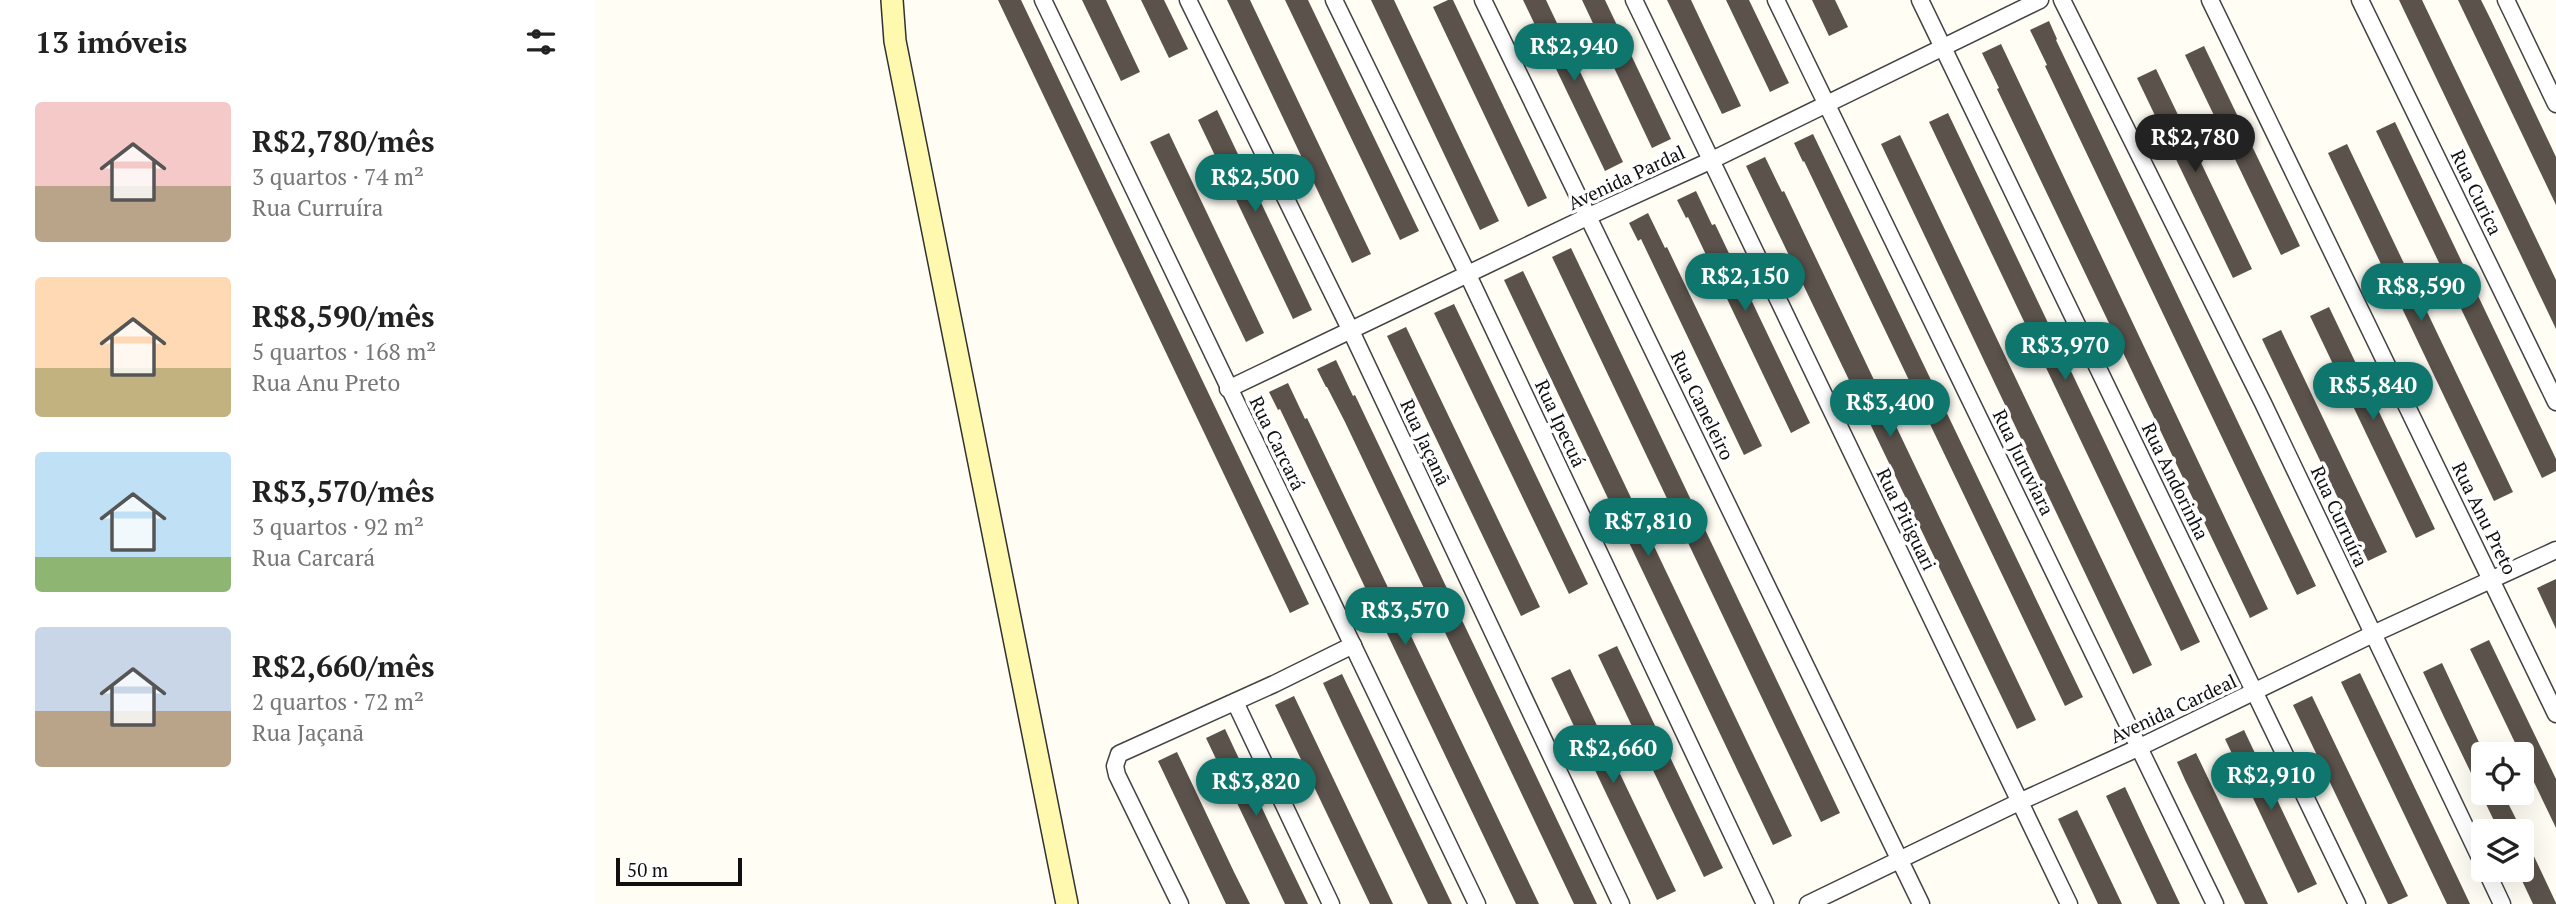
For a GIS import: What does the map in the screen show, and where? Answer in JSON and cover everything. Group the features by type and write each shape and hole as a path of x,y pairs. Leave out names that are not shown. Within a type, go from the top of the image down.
{"main road":[{"path":"892,0 895,41 1067,904"}],"street":[{"name":"Rua Carcará","path":"1043,0 1477,904"},
{"name":"Rua Jaçanã","path":"1188,0 1351,331 1621,904"},
{"name":"Rua Ipecuá","path":"1334,0 1468,275 1765,904"},
{"name":"Rua Caneleiro","path":"1483,0 1920,904"},
{"name":"Rua Pitiguari","path":"1634,0 2069,904"},
{"name":"Rua Juruviara","path":"1776,0 2215,904"},
{"name":"Rua Andorinha","path":"1920,0 2357,904"},
{"name":"Avenida Pardal","path":"1228,389 1588,216 1712,160 2040,0"},
{"name":"Rua Curruíra","path":"2062,0 2263,403 2471,839"},
{"name":"Rua Anu Preto","path":"2210,0 2556,714"},
{"name":"Rua Curica","path":"2360,0 2556,402"},
{"path":"2506,0 2556,104"},
{"name":"Avenida Cardeal","path":"1808,904 2556,550"},
{"path":"1180,904 1117,775 1117,759 1126,749 1235,702 1353,645"},
{"path":"1235,702 1331,904"},
{"path":"2492,882 2502,904"}],"building":[{"path":"998,0 1021,0 1309,604 1290,613"},
{"path":"1082,0 1106,0 1140,72 1121,81"},
{"path":"1141,0 1164,0 1188,49 1169,58"},
{"path":"1227,0 1250,0 1371,254 1352,263"},
{"path":"1285,0 1308,0 1419,231 1400,240"},
{"path":"1371,0 1394,0 1499,221 1480,230"},
{"path":"1453,0 1547,198 1528,207 1433,7"},
{"path":"1523,0 1546,0 1623,162 1605,171"},
{"path":"1582,0 1605,0 1671,139 1652,148"},
{"path":"1667,0 1691,0 1741,106 1722,114"},
{"path":"1726,0 1749,0 1789,83 1770,92"},
{"path":"1812,0 1835,0 1848,27 1829,36"},
{"path":"2399,0 2422,0 2556,280 2556,329"},
{"path":"2458,0 2481,0 2491,20 2556,157 2556,205"},
{"path":"2049,21 2316,586 2297,595 2045,66 2047,65 2030,30"},
{"path":"2001,44 2268,609 2250,618 1997,89 1999,88 1982,53"},
{"path":"2204,46 2300,246 2281,255 2185,55"},
{"path":"2156,69 2252,269 2233,278 2137,78"},
{"path":"1217,110 1312,310 1293,319 1198,120"},
{"path":"1948,113 2200,642 2181,651 1929,122"},
{"path":"2395,122 2556,459 2556,471 2542,478 2376,131"},
{"path":"1169,133 1264,333 1246,342 1150,142"},
{"path":"1813,134 2083,697 2065,706 1794,143"},
{"path":"1900,135 2152,665 2133,674 1881,144"},
{"path":"2347,144 2513,492 2494,501 2328,153"},
{"path":"1765,157 1782,192 1784,191 2036,720 2017,729 1746,166"},
{"path":"1696,191 1712,225 1715,224 1810,423 1791,433 1688,217 1686,218 1677,200"},
{"path":"1648,213 1665,248 1667,247 1762,446 1744,455 1641,239 1638,241 1629,223"},
{"path":"1571,248 1840,813 1821,822 1552,257"},
{"path":"1523,271 1792,836 1773,845 1504,280"},
{"path":"1454,304 1588,584 1569,594 1434,313"},
{"path":"2329,307 2435,529 2416,538 2310,316"},
{"path":"1406,327 1540,607 1521,616 1387,336"},
{"path":"2281,330 2387,552 2368,561 2262,339"},
{"path":"1336,360 1597,904 1574,904 1345,422 1317,369"},
{"path":"1288,383 1539,904 1516,904 1280,409 1278,410 1269,392"},
{"path":"2556,579 2556,629 2537,588"},
{"path":"2489,640 2556,779 2556,828 2534,782 2534,742 2515,742 2470,649"},
{"path":"1617,646 1723,868 1704,877 1598,655"},
{"path":"2442,663 2479,742 2471,742 2471,773 2444,717 2423,672"},
{"path":"1570,669 1676,891 1657,900 1551,678"},
{"path":"2360,673 2470,904 2447,904 2341,682"},
{"path":"1342,674 1452,904 1428,904 1323,683"},
{"path":"1294,696 1393,904 1370,904 1275,705"},
{"path":"2312,696 2408,896 2391,904 2388,904 2293,705"},
{"path":"1225,729 1308,904 1285,904 1206,738"},
{"path":"2244,730 2317,884 2298,893 2225,739"},
{"path":"1177,752 1250,904 1226,904 1158,761"},
{"path":"2196,753 2268,904 2245,904 2185,780 2177,762"},
{"path":"2125,787 2180,904 2157,904 2106,796"},
{"path":"2486,805 2509,805 2516,819 2493,819"},
{"path":"2077,810 2122,904 2098,904 2058,819"},
{"path":"2534,857 2556,904 2533,904 2523,882 2534,882"}]}
